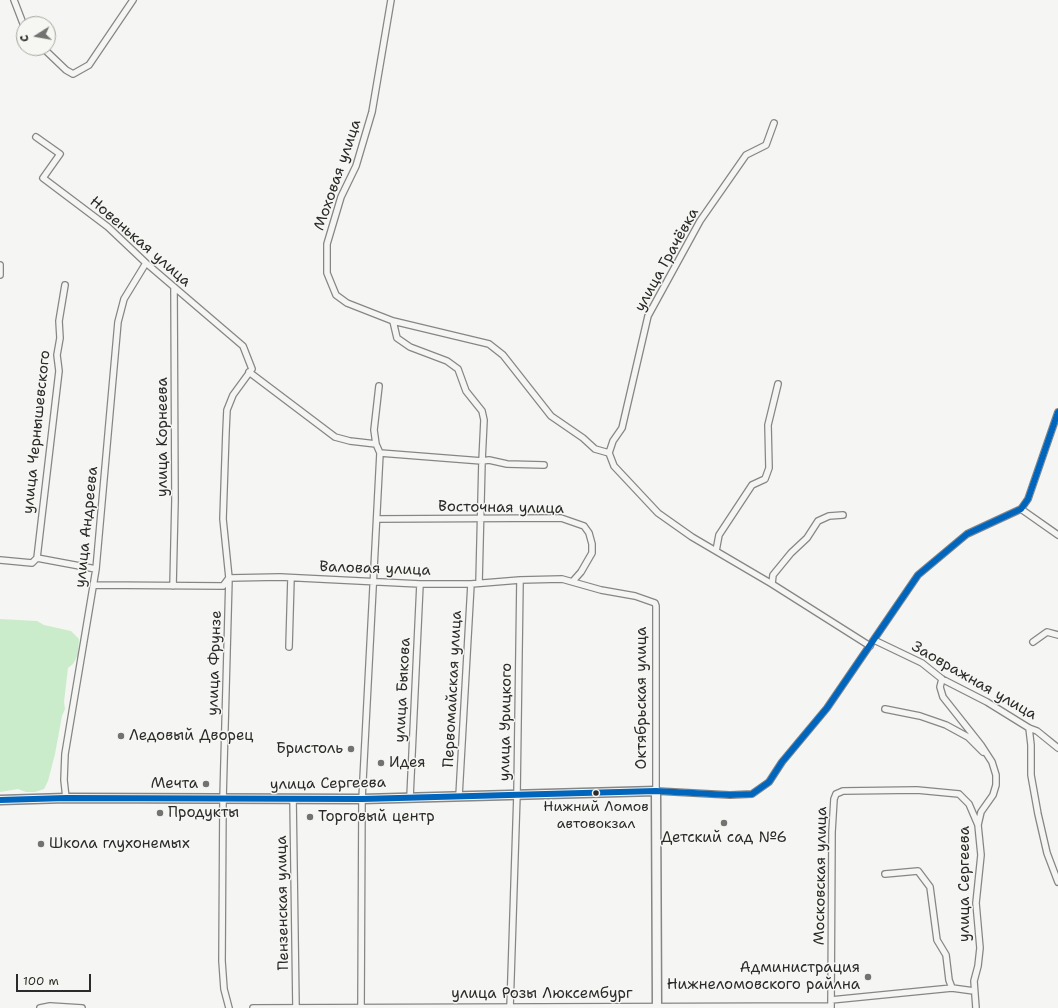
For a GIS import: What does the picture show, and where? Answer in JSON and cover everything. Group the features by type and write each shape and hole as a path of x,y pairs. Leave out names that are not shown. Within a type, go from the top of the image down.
{"main road":[{"name":"улица Сергеева","path":"0,800 66,798 362,799 656,791"},
{"name":"Октябрьская улица","path":"656,791 657,1007"}],"street":[{"path":"14,0 20,16"},
{"path":"51,56 66,70 73,74 89,65 133,0"},
{"name":"Моховая улица","path":"391,0 372,112 356,166 341,197 327,244 327,273 336,295 347,303 393,321 489,344 503,355 551,416 583,438 595,449 609,453"},
{"name":"улица Грачёвка","path":"609,453 613,441 622,428 648,316 700,220 746,155 766,145 774,123"},
{"name":"Новенькая улица","path":"36,137 60,154 43,178 108,226 146,264 243,346 252,369 249,372"},
{"name":"улица Андреева","path":"66,798 64,780 65,754 96,569 118,322 124,299 146,264"},
{"path":"0,275 1,265"},
{"name":"улица Чернышевского","path":"37,558 59,371 57,354 60,338 59,321 65,285"},
{"name":"улица Корнеева","path":"173,586 175,500 174,287"},
{"path":"393,321 397,338 410,347 446,361 458,369 466,391 482,411 484,420 480,519 480,583"},
{"path":"249,372 335,437 350,441 376,444"},
{"name":"улица Фрунзе","path":"229,1008 224,989 222,961 223,799 229,578 223,519 227,410 233,395 249,372"},
{"path":"716,551 718,535 743,498 752,486 765,479 769,468 768,425 778,384"},
{"path":"361,1008 362,799 380,453 376,444 374,430 379,386"},
{"path":"656,791 730,795 752,794 769,782 782,762 827,708 918,575 967,534 1021,509 1028,499 1058,412"},
{"path":"380,453 482,461 489,460 507,464 544,465"},
{"path":"609,453 614,466 658,513 716,551 772,584 870,646"},
{"path":"1021,509 1058,535"},
{"path":"772,584 773,575 791,553 807,538 818,521 829,516 843,515"},
{"name":"Восточная улица","path":"377,519 561,518 584,526 590,533 592,553 581,572 573,581"},
{"path":"0,560 32,563 37,558 96,569"},
{"name":"Валовая улица","path":"94,585 223,586 229,578 291,578 420,584 471,584 520,580 562,579 655,603"},
{"path":"289,647 291,578"},
{"name":"улица Урицкого","path":"510,1007 517,794 520,580"},
{"name":"улица Быкова","path":"410,797 420,584"},
{"name":"Первомайская улица","path":"459,796 471,584"},
{"name":"Октябрьская улица","path":"655,603 656,791"},
{"path":"1033,642 1047,632 1058,635"},
{"name":"Заовражная улица","path":"874,640 922,663 942,679 987,702 1029,728 1037,731 1058,748"},
{"name":"улица Сергеева","path":"942,679 940,687 943,697 981,744 992,762 996,775 996,785 993,794 985,807 978,825 981,855 976,903 980,948 978,966 974,981 976,1008"},
{"path":"885,709 920,716 946,725 968,737 992,762"},
{"path":"1029,728 1031,745 1031,775 1038,814 1047,853 1058,882"},
{"name":"Московская улица","path":"831,1005 832,832 834,799 836,794 843,791 917,790 944,792 959,794 969,804"},
{"name":"Пензенская улица","path":"293,798 296,1007"},
{"path":"969,804 978,809 985,807"},
{"path":"969,804 978,825"},
{"path":"885,874 918,871 930,887 938,940 946,955 949,980 952,988 974,991"},
{"name":"улица Розы Люксембург","path":"253,1008 831,1005 952,988"},
{"path":"40,1008 72,1006 82,1008"}],"green space":[{"path":"0,619 37,621 44,625 71,631 79,639 78,655 73,664 68,668 64,702 65,709 62,716 48,781 44,789 35,792 26,792 18,789 0,792"}],"transit line":[{"path":"0,800 66,798 362,799 656,791 730,795 752,794 769,782 782,762 827,708 918,575 967,534 1021,509 1028,499 1058,412"}],"place":[{"name":"Ледовый Дворец","path":"121,736"},
{"name":"Бристоль","path":"351,749"},
{"name":"Идея","path":"381,763"},
{"name":"Мечта","path":"206,784"},
{"name":"Нижний Ломов автовокзал","path":"596,793"},
{"name":"Продукты","path":"160,813"},
{"name":"Торговый центр","path":"310,817"},
{"name":"Детский сад №6","path":"724,823"},
{"name":"Школа глухонемых","path":"41,844"},
{"name":"Администрация Нижнеломовского райлна","path":"868,977"}]}
